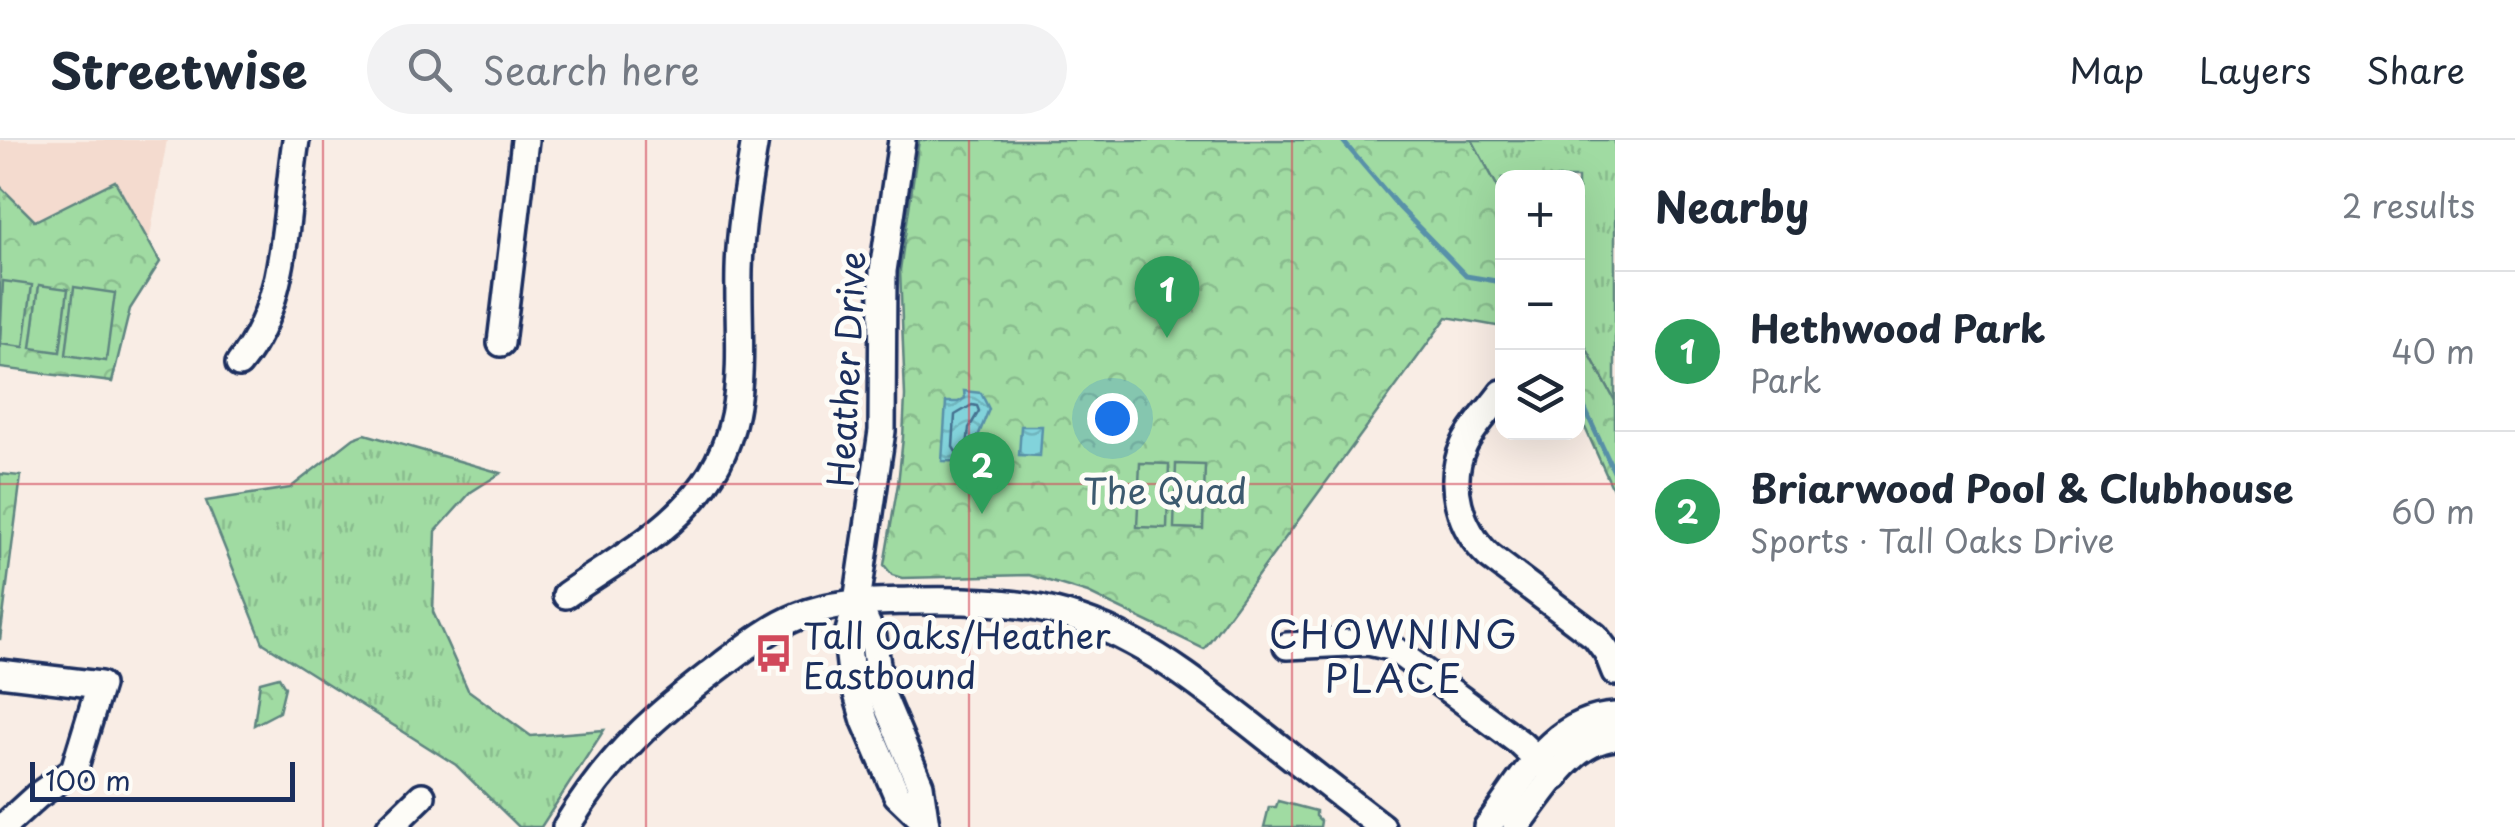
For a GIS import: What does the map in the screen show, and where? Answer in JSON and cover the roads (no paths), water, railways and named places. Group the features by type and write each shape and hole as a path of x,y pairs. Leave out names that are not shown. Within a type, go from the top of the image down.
{"street":[{"path":"240,364 258,338 274,298 296,140"},
{"path":"501,343 525,140"},
{"path":"566,595 687,507 723,452 737,406 742,361 739,272 755,140"},
{"name":"Heather Drive","path":"902,140 883,271 882,431 857,602 872,637 880,692 920,785 925,824"},
{"path":"1495,402 1460,454 1457,492 1463,519 1475,543 1488,556 1595,636 1615,672"},
{"path":"566,827 588,791 626,743 692,688 785,622 857,602 974,600 1063,612 1096,624 1162,659 1382,827"},
{"path":"1287,646 1368,642 1391,648 1547,768"},
{"path":"0,673 100,685 74,770 3,827"},
{"path":"1516,827 1547,768 1550,744 1568,728 1586,720 1615,716"},
{"path":"1487,827 1547,768 1600,740 1615,737"},
{"path":"390,827 422,796"}],"water":[{"path":"964,391 981,393 989,409 977,439 981,462 942,461 946,402 965,398"},
{"path":"1021,426 1042,426 1040,456 1019,455"}],"waterway":[{"path":"1342,140 1399,207 1466,276 1495,281"},
{"path":"1585,409 1615,474"}],"place":[{"name":"Hethwood Park","path":"1167,338"},
{"name":"Briarwood Pool & Clubhouse","path":"982,514"},
{"name":"Tall Oaks/Heather Eastbound","path":"773,654"}],"district":[{"name":"CHOWNING PLACE","path":"1394,655"}],"park label":[{"name":"The Quad","path":"1165,489"}]}
